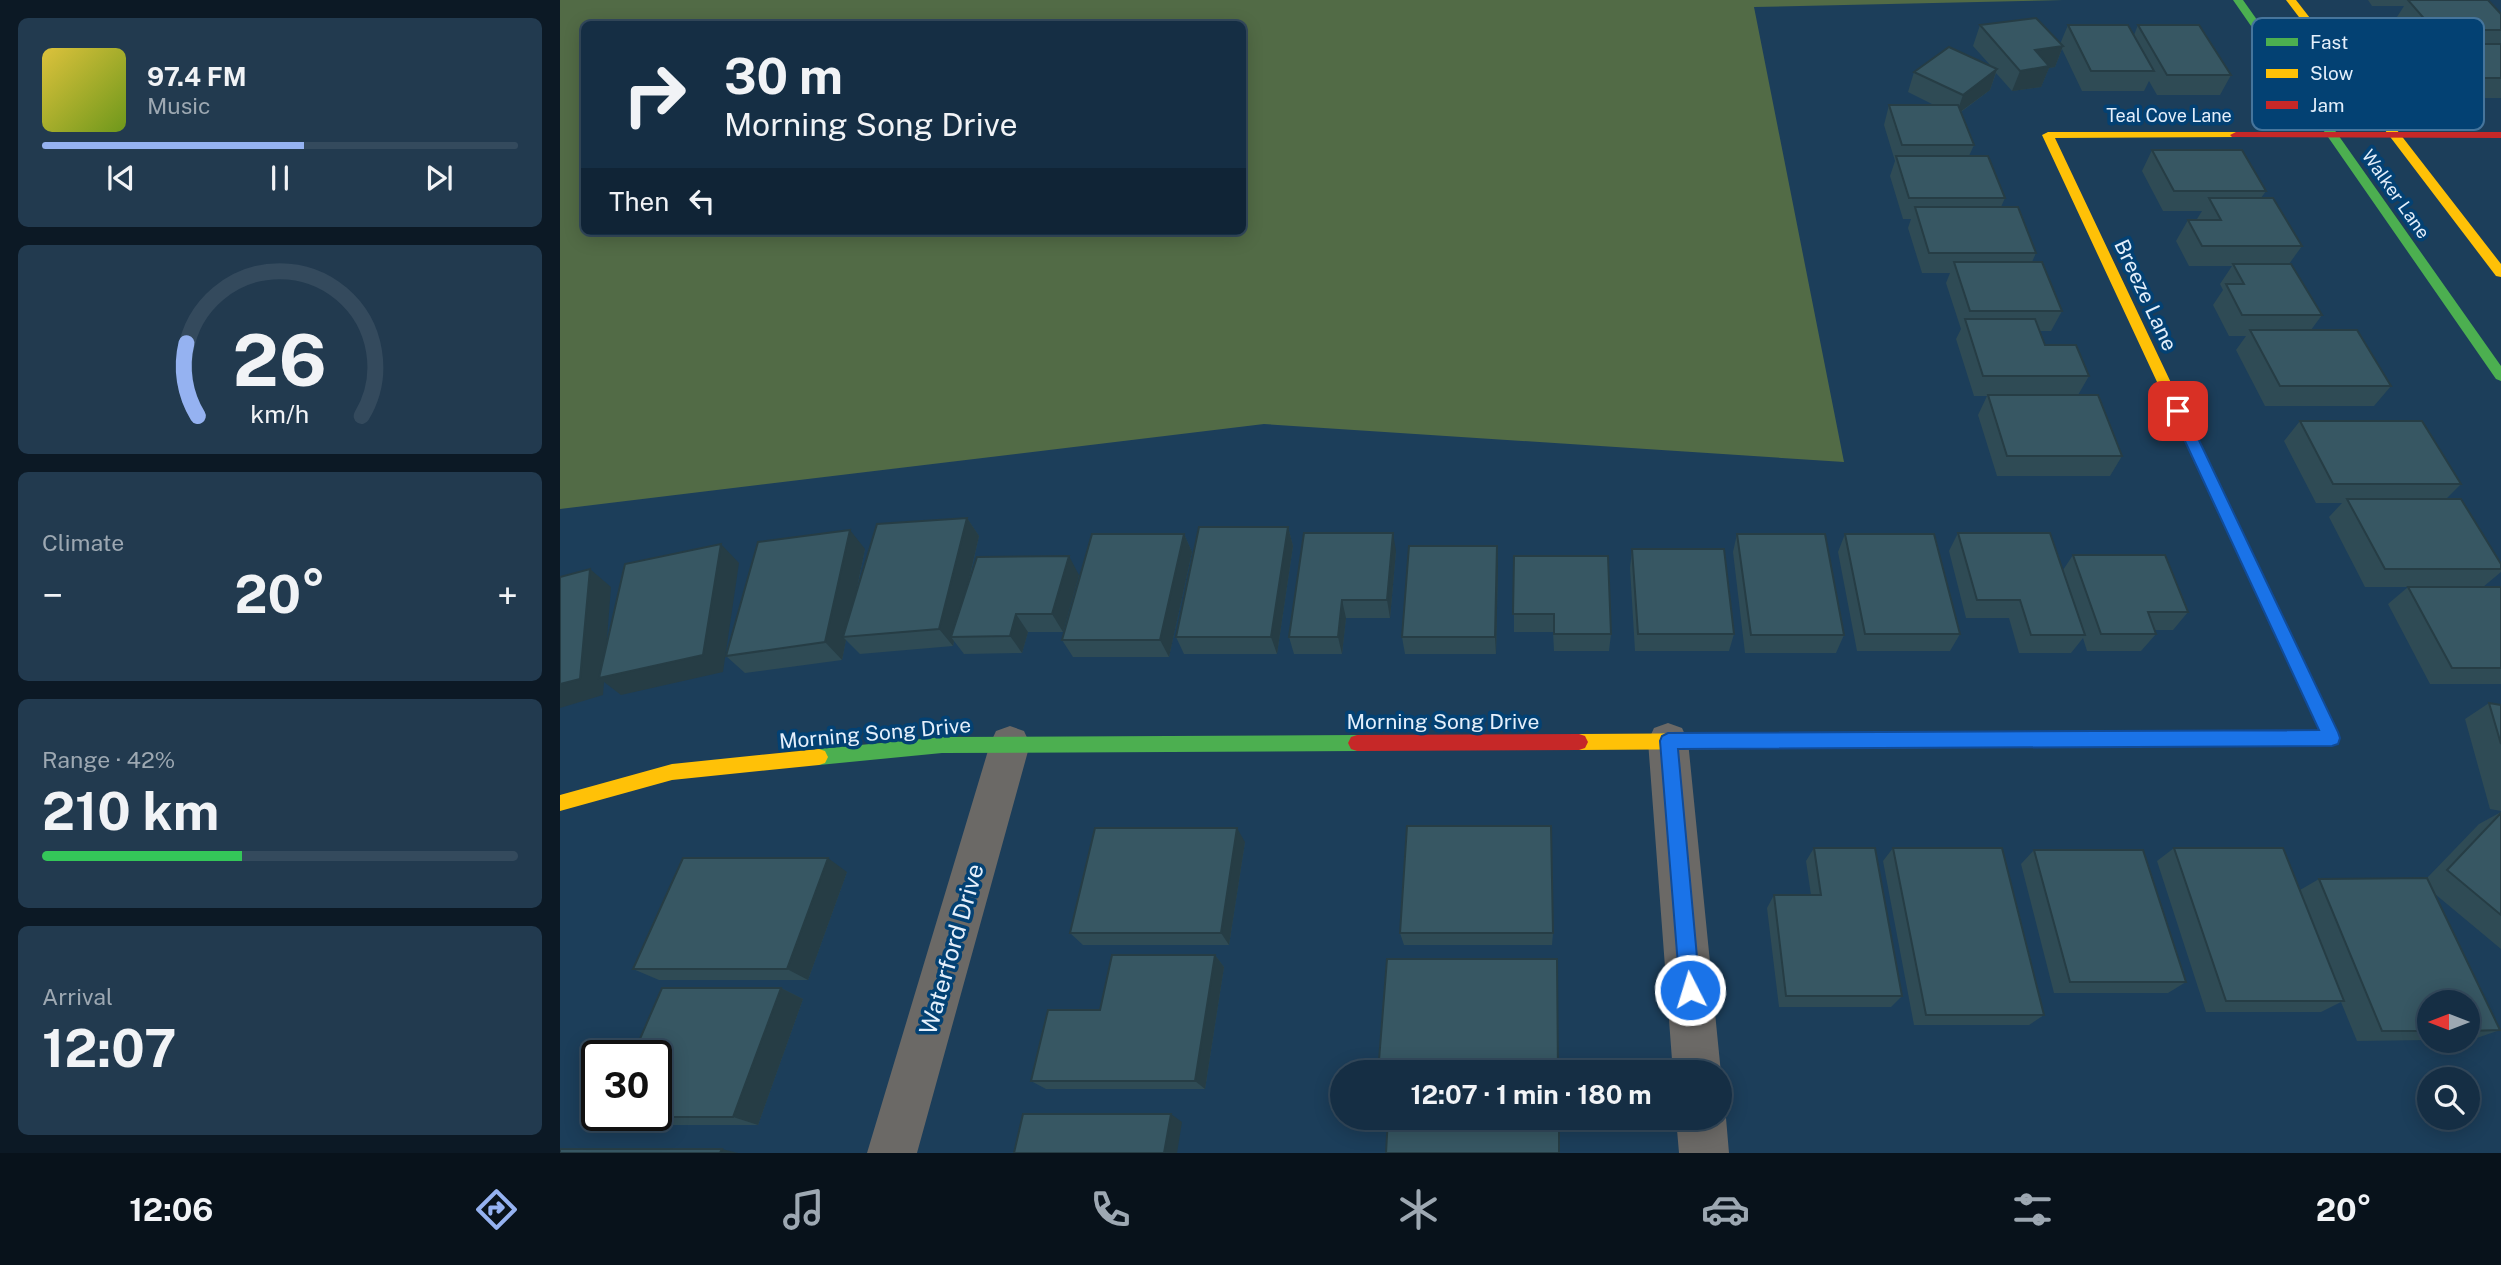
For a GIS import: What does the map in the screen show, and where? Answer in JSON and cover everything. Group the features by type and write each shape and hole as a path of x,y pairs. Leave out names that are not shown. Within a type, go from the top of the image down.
{"street":[{"name":"Walker Lane","path":"2238,0 2252,20"},
{"path":"2238,0 2259,18"},
{"name":"Walker Lane","path":"2291,0 2305,18"},
{"name":"Walker Lane","path":"2327,130 2501,376"},
{"path":"2344,130 2347,134"},
{"name":"Walker Lane","path":"2391,130 2501,272"},
{"path":"2370,134 2387,155"},
{"name":"Teal Cove Lane","path":"2048,135 2501,135"},
{"name":"Breeze Lane","path":"2048,135 2332,738"},
{"name":"Morning Song Drive","path":"560,803 672,772 942,745 2332,738"},
{"path":"1668,741 1696,1060"},
{"name":"Waterford Drive","path":"892,1153 1010,744"},
{"path":"1702,1130 1704,1153"}],"green space":[{"path":"560,0 2063,0 1754,7 1844,462 1264,424 560,509"}],"building":[{"path":"2408,0 2488,0 2501,14 2501,30 2484,30 2484,18 2424,18"},
{"path":"2036,18 2063,46 2035,50 2049,66 2020,71 1980,25"},
{"path":"2068,25 2128,25 2154,71 2091,71"},
{"path":"2138,25 2199,25 2231,75 2167,75"},
{"path":"2484,44 2501,44 2501,78 2484,78"},
{"path":"1949,47 1997,69 1963,95 1914,72"},
{"path":"1889,105 1958,105 1974,145 1902,145"},
{"path":"2152,150 2242,150 2266,191 2174,191"},
{"path":"1896,156 1988,156 2005,198 1909,198"},
{"path":"2209,198 2273,198 2302,246 2202,246 2188,220 2221,220"},
{"path":"1915,207 2018,207 2036,253 1929,253"},
{"path":"1954,262 2042,262 2062,311 1970,311"},
{"path":"2233,264 2291,264 2322,315 2242,315 2226,284 2244,284"},
{"path":"1965,319 2035,319 2045,345 2076,345 2089,376 1983,376"},
{"path":"2250,330 2357,330 2391,386 2280,386"},
{"path":"1988,395 2098,395 2122,456 2007,456"},
{"path":"2300,421 2422,421 2461,484 2333,484"},
{"path":"2347,499 2461,499 2501,564 2501,569 2385,569"},
{"path":"967,518 939,629 843,637 877,524"},
{"path":"1199,527 1288,527 1271,637 1176,637"},
{"path":"850,530 825,642 726,656 758,542"},
{"path":"1304,533 1393,533 1387,600 1342,600 1338,637 1289,637"},
{"path":"1958,533 2050,533 2085,635 2031,635 2020,600 1977,600"},
{"path":"1092,534 1184,534 1160,640 1062,640"},
{"path":"1737,534 1825,534 1844,635 1751,635"},
{"path":"1845,534 1934,534 1960,634 1865,634"},
{"path":"721,544 703,655 599,678 625,564"},
{"path":"1409,546 1497,546 1495,637 1402,637"},
{"path":"1632,549 1724,549 1734,634 1638,634"},
{"path":"2073,555 2165,555 2188,612 2148,612 2156,634 2101,634"},
{"path":"1069,556 1052,614 1016,614 1010,636 951,637 977,557"},
{"path":"1514,556 1608,556 1611,634 1554,634 1554,614 1513,614"},
{"path":"590,569 580,679 560,684 560,577"},
{"path":"2408,587 2501,587 2501,668 2452,668"},
{"path":"2489,703 2501,705 2501,744"},
{"path":"2501,813 2501,915 2447,870"},
{"path":"1407,826 1551,826 1553,933 1400,933"},
{"path":"1095,828 1237,828 1221,933 1070,933"},
{"path":"1814,848 1875,848 1902,996 1786,996 1774,895 1821,895"},
{"path":"1893,848 2002,848 2044,1015 1926,1015"},
{"path":"2174,848 2283,848 2344,1001 2226,1001"},
{"path":"2034,850 2143,850 2186,982 2070,982"},
{"path":"683,858 828,858 787,969 633,969"},
{"path":"2427,878 2500,1030 2480,1031 2480,990 2417,990 2417,1031 2382,1031 2319,879"},
{"path":"1112,955 1215,955 1195,1081 1031,1081 1048,1010 1100,1010"},
{"path":"1387,959 1557,959 1558,1060 1379,1060"},
{"path":"662,988 781,988 733,1117 672,1117 672,1040 639,1040"},
{"path":"1023,1114 1171,1114 1164,1153 1014,1153"},
{"path":"1387,1130 1559,1130 1559,1153 1386,1153"},
{"path":"560,1149 722,1149 720,1153 560,1153"}],"traffic: fast":[{"path":"2238,0 2252,20"},
{"path":"2329,130 2501,376"},
{"path":"2185,427 2331,738 2254,738"},
{"path":"819,757 942,745 1357,743"}],"traffic: slow":[{"path":"2291,0 2305,18"},
{"path":"2391,130 2501,273"},
{"path":"2185,427 2048,135 2236,135"},
{"path":"1579,742 1928,740"},
{"path":"560,803 672,772 819,757"}],"traffic: jam":[{"path":"2236,135 2501,135"},
{"path":"1928,740 2254,738"},
{"path":"1357,743 1579,742"}],"route":[{"path":"1690,990 1668,741 2332,738 2178,411"}]}
